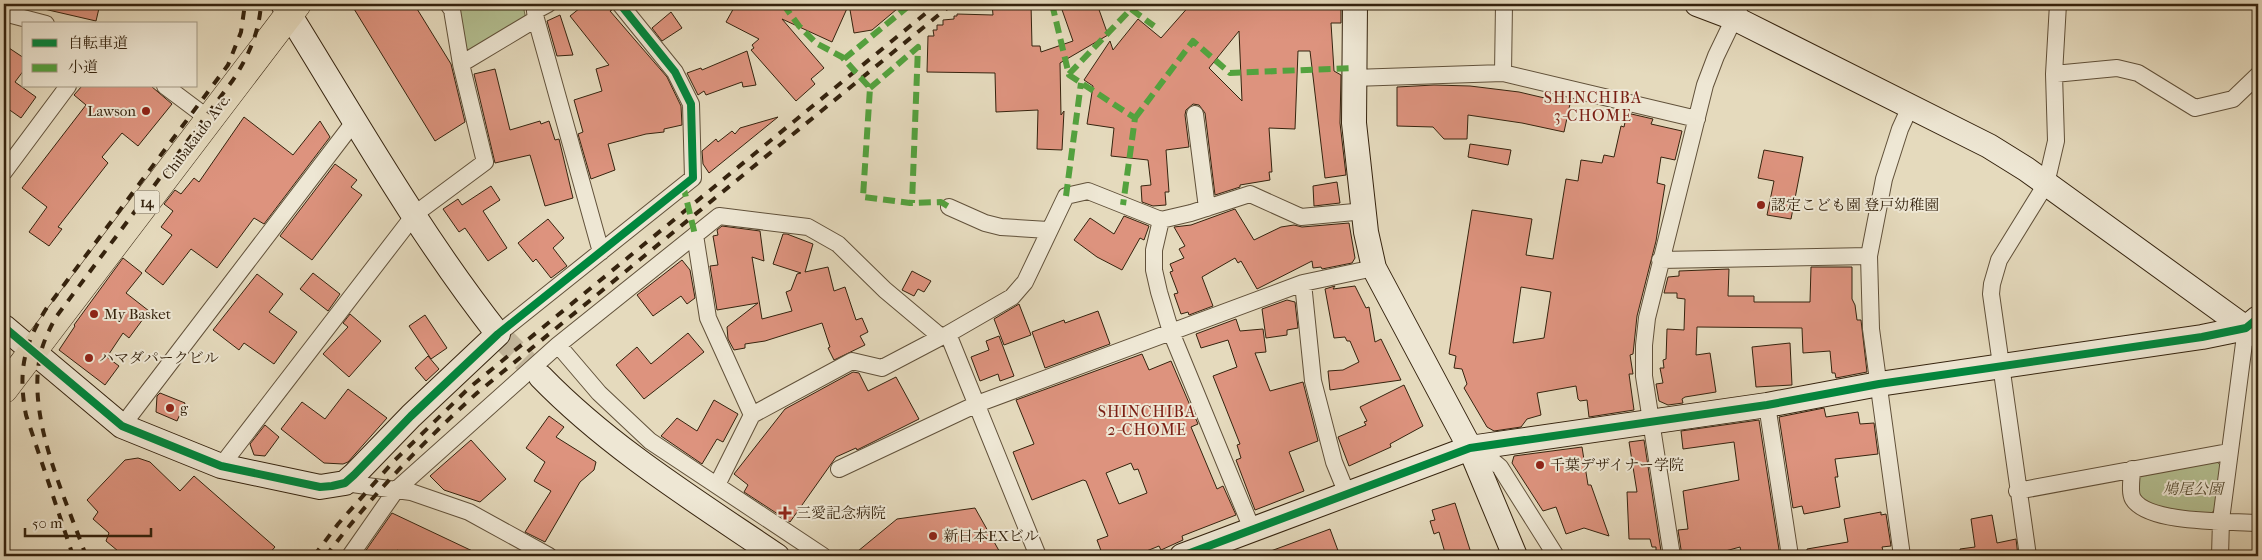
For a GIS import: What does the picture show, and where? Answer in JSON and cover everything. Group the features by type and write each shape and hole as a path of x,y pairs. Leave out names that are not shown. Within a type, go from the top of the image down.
{"highway":[{"name":"Chibakaido Ave.","path":"4,361 19,339 202,114 286,6"},
{"name":"Chibakaido Ave.","path":"4,389 19,339"}],"street":[{"path":"221,466 415,214 485,162 460,64 452,10 448,4"},
{"path":"548,4 535,11 536,19 601,252"},
{"path":"345,482 411,416 498,334 692,178 691,104 675,72 620,4"},
{"path":"1355,4 1354,123 1366,232 1374,268 1470,448 1515,556"},
{"path":"1503,73 1504,4"},
{"path":"1697,4 1738,11 1910,107 1989,146 2026,169 2254,328"},
{"path":"2028,556 2017,490 1991,294 1999,260 2046,184 2056,141 2054,74 2058,4"},
{"path":"286,6 354,122 467,294 498,334"},
{"path":"1672,556 1644,376 1644,345 1647,318 1660,260 1708,77 1738,11"},
{"path":"8,14 38,22"},
{"path":"460,64 536,19"},
{"path":"2054,74 2117,68 2138,73 2195,108 2233,99 2258,75"},
{"path":"1353,78 1503,73 1697,119"},
{"path":"4,172 67,88"},
{"path":"168,88 202,114"},
{"path":"1902,556 1871,328 1869,256 1884,179 1900,128 1910,107"},
{"path":"1195,114 1207,208"},
{"path":"122,426 354,122"},
{"path":"717,485 752,414 852,361 882,368 1012,297 1025,282 1048,230 1066,196 1088,191 1161,220 1250,194 1301,217 1365,211"},
{"path":"949,207 1001,227 1048,230"},
{"path":"350,556 396,490 558,346 719,216 808,227 838,244 885,290 944,335 977,404 1038,556"},
{"path":"1161,220 1154,250 1154,270 1171,332 1252,529"},
{"path":"695,235 708,318 752,414"},
{"path":"1660,260 1869,256"},
{"path":"839,469 977,404 1303,283 1374,268"},
{"path":"1303,283 1313,381 1334,462 1347,494"},
{"path":"1182,556 1220,549 1252,529 1470,448 1652,423 1767,405 1879,384 2254,328"},
{"path":"2220,556 2220,520 2228,452 2254,328"},
{"path":"19,339 122,426 221,466 320,487 345,482 411,492 468,512 549,556"},
{"path":"558,346 599,393 650,441 823,556"},
{"path":"541,377 565,402 630,455 777,556"},
{"path":"1767,405 1790,556"},
{"path":"1470,448 1487,456 1500,467 1556,556"},
{"path":"2017,490 2228,452"},
{"path":"2132,469 2132,498 2141,508 2152,514 2174,518 2258,523"}],"green space":[{"path":"455,4 535,4 524,10 526,20 465,55"},
{"name":"鳩尾公園","path":"2216,461 2221,466 2217,506 2210,515 2176,515 2136,497 2138,477 2144,470"}],"building":[{"path":"44,4 100,4 96,21 44,9"},
{"path":"351,4 414,4 451,64 465,122 435,141"},
{"path":"585,4 610,4 612,10 610,11 667,77 681,106 682,125 664,129 664,132 646,134 608,144 615,170 591,179 578,134 583,132 574,100 602,91 596,69 609,65 570,16"},
{"path":"736,4 849,4 832,42 782,19 824,68 811,79 815,84 796,101 751,50 754,48 752,45 759,39 726,22"},
{"path":"849,4 903,4 872,30 854,33"},
{"path":"992,4 1031,4 1032,46 1040,46 1041,52 1073,41 1060,4 1097,4 1108,35 1060,63 1061,115 1064,111 1062,150 1037,149 1038,110 996,112 995,73 927,72 928,36 934,36 933,30 937,30 937,25 943,25 943,20 954,19 954,16 957,16 957,14 993,15"},
{"path":"1191,4 1341,4 1341,23 1331,23 1334,71 1341,75 1340,123 1346,175 1325,178 1310,51 1298,51 1295,129 1269,128 1272,172 1269,172 1270,180 1240,185 1240,187 1215,195 1205,113 1199,105 1193,104 1186,110 1185,115 1189,147 1166,150 1169,192 1165,192 1166,205 1153,206 1142,202 1141,186 1151,185 1148,160 1111,156 1114,128 1087,124 1093,86 1084,80 1110,41 1113,50 1138,19 1161,38","holes":["1239,31 1242,101 1209,68"]},
{"path":"671,12 682,28 662,41 652,28"},
{"path":"560,15 573,55 557,56 547,21"},
{"path":"9,48 22,57 22,73 15,82 36,97 21,118 4,106 4,56"},
{"path":"747,51 756,85 743,87 742,82 706,95 704,91 698,95 687,73 701,68 702,70"},
{"path":"495,69 510,130 540,121 541,124 549,121 555,140 559,139 573,198 545,206 530,155 495,163 474,74"},
{"path":"1470,86 1519,92 1570,104 1564,132 1522,123 1468,115 1467,139 1444,139 1433,127 1397,126 1397,87"},
{"path":"80,88 153,88 172,104 138,146 122,133 102,157 108,163 58,227 62,229 49,246 29,232 47,207 22,188 86,105 74,95"},
{"path":"1627,113 1653,119 1651,124 1682,131 1675,160 1661,157 1657,183 1665,185 1656,241 1637,316 1633,354 1630,355 1633,374 1629,374 1634,410 1589,417 1587,400 1580,401 1578,399 1576,386 1537,393 1541,415 1527,419 1521,427 1494,431 1487,427 1464,388 1467,384 1462,369 1454,368 1456,356 1449,354 1472,210 1532,219 1526,255 1553,259 1566,179 1578,181 1581,160 1602,163 1604,155 1614,157 1621,126 1624,127","holes":["1521,287 1551,292 1544,338 1513,343"]},
{"path":"244,117 293,155 320,121 330,137 264,224 254,218 217,268 191,249 163,285 145,271 172,235 161,227 173,211 164,204 175,190 181,194 194,178 199,182"},
{"path":"778,117 709,173 703,164 702,151 716,139 718,142 732,131 735,134 740,128"},
{"path":"1470,144 1511,150 1508,165 1468,157"},
{"path":"1764,150 1803,157 1791,219 1767,215 1774,181 1758,178"},
{"path":"335,164 357,180 351,187 362,195 312,260 280,236"},
{"path":"1337,182 1340,203 1314,206 1313,186"},
{"path":"491,186 500,200 483,211 507,248 488,261 465,228 459,232 443,209 458,199 462,205"},
{"path":"1235,209 1254,240 1281,227 1349,223 1355,258 1352,263 1322,269 1321,267 1313,268 1312,261 1257,289 1241,261 1238,263 1235,258 1202,277 1213,306 1189,315 1188,312 1181,314 1174,294 1178,293 1170,272 1173,271 1170,264 1184,258 1179,249 1185,246 1174,227 1191,225"},
{"path":"1124,216 1149,226 1144,240 1140,238 1122,270 1097,257 1074,240 1090,218 1114,234"},
{"path":"548,219 564,238 553,248 567,266 551,278 536,259 533,262 518,243"},
{"path":"722,226 760,231 764,261 752,257 762,319 792,311 786,292 791,290 797,274 801,273 773,264 783,234 787,234 813,244 805,272 828,267 834,291 845,287 856,320 862,318 868,332 860,336 865,345 834,360 828,348 830,347 822,323 765,341 745,344 745,348 734,350 728,339 727,327 758,303 717,310 710,266 718,265 713,236 718,235 717,230"},
{"path":"123,258 142,273 126,293 149,311 129,338 123,333 107,357 119,366 105,385 59,350 74,325"},
{"path":"682,260 690,270 695,298 687,304 681,296 653,316 637,295"},
{"path":"1811,267 1852,267 1852,299 1855,305 1857,320 1861,320 1867,372 1836,378 1835,373 1832,373 1830,351 1803,353 1802,328 1697,327 1696,355 1710,353 1716,392 1685,397 1682,399 1683,403 1668,405 1659,401 1656,384 1663,383 1660,368 1664,368 1663,360 1666,359 1667,329 1684,330 1685,299 1677,298 1677,293 1664,293 1668,277 1679,276 1679,271 1729,269 1728,296 1754,296 1754,302 1810,302"},
{"path":"912,271 931,281 924,292 918,289 914,296 902,290"},
{"path":"313,273 340,294 328,311 300,289"},
{"path":"257,274 283,294 269,312 297,332 274,364 244,343 239,350 213,330"},
{"path":"1335,286 1333,289 1355,286 1366,308 1369,307 1375,342 1381,339 1401,380 1330,390 1328,371 1343,370 1359,362 1350,341 1347,341 1345,337 1334,338 1325,289"},
{"path":"1287,300 1295,302 1298,328 1287,330 1287,335 1266,338 1262,309"},
{"path":"1019,304 1031,335 1004,345 994,319"},
{"path":"1098,311 1110,344 1045,368 1032,332 1064,320 1065,323"},
{"path":"350,314 381,341 349,377 323,354 348,327 343,323"},
{"path":"425,315 447,348 431,359 409,326"},
{"path":"1236,319 1240,331 1263,329 1266,352 1255,353 1270,391 1303,382 1318,441 1289,452 1304,491 1255,510 1236,460 1241,458 1237,445 1240,444 1213,376 1237,367 1228,340 1201,348 1196,334"},
{"path":"688,333 704,352 644,399 616,365 637,347 651,364"},
{"path":"999,336 1014,376 1000,381 998,374 980,381 971,357 989,350 986,341"},
{"path":"1790,343 1792,385 1756,387 1752,347"},
{"path":"1142,354 1149,370 1171,361 1198,424 1191,427 1217,489 1223,486 1236,515 1182,536 1183,540 1161,550 1159,546 1134,556 1103,556 1097,540 1108,536 1086,481 1083,480 1032,500 1013,452 1034,444 1016,400","holes":["1131,463 1134,470 1138,469 1147,493 1119,504 1106,473"]},
{"path":"428,356 439,369 426,381 415,368"},
{"path":"853,372 859,373 868,391 896,377 919,419 857,450 856,448 836,457 790,522 744,492 748,485 734,474 785,409"},
{"path":"1404,385 1423,426 1390,444 1391,447 1349,466 1338,437 1366,425 1364,422 1367,421 1360,407"},
{"path":"348,389 387,418 348,462 343,464 324,463 281,429 302,402 325,419"},
{"name":"g","path":"160,393 185,403 177,421 156,412 157,396"},
{"path":"714,400 738,414 723,442 717,439 702,464 661,436 677,418 697,431"},
{"path":"1824,408 1826,417 1858,412 1860,424 1874,423 1878,454 1835,459 1838,477 1835,477 1840,507 1804,514 1802,506 1793,508 1779,417"},
{"path":"549,416 564,427 556,437 596,462 594,470 580,482 545,542 525,532 551,491 534,481 545,462 526,448"},
{"path":"1759,420 1780,556 1742,556 1740,547 1707,556 1682,556 1678,530 1688,529 1683,491 1739,480 1734,442 1683,449 1681,431"},
{"path":"265,425 279,437 265,456 254,455 250,444"},
{"path":"471,440 506,479 480,502 444,490 430,476"},
{"path":"1644,440 1661,551 1656,551 1656,547 1652,547 1650,539 1629,539 1627,492 1637,492 1629,442"},
{"path":"1582,447 1588,485 1591,485 1609,536 1584,528 1566,534 1556,507 1543,511 1512,463 1514,456"},
{"path":"138,458 150,462 180,491 194,476 275,547 267,556 124,556 106,541 109,533 93,519 98,512 87,500 125,460"},
{"path":"1455,503 1472,556 1446,556 1439,532 1434,534 1430,521 1435,520 1432,510"},
{"name":"新日本EXビル","path":"975,508 1002,556 852,556 897,519"},
{"path":"1881,512 1881,515 1886,514 1891,546 1882,547 1883,551 1847,556 1807,556 1807,549 1848,542 1844,519"},
{"path":"392,513 483,556 410,556 397,550 394,556 362,556"},
{"path":"1992,515 1997,543 2016,539 2018,556 1961,556 1960,549 1975,547 1971,519"},
{"path":"1330,529 1340,556 1260,556 1260,555"}],"tunnel":[{"path":"498,334 541,377"}],"railway":[{"path":"73,556 26,415 23,373 27,348 46,309 228,65 241,32 245,4"},
{"path":"86,556 58,482 43,429 38,402 37,377 42,348 56,317 233,80 252,44 258,25 261,4"},
{"path":"314,556 338,524 394,461 469,388 937,4"},
{"path":"326,556 397,471 477,393 952,4"}],"marked path":[{"path":"783,4 799,26 816,43 842,57 870,88 863,197 910,203 941,202 949,207"},
{"path":"844,59 911,4"},
{"path":"1052,4 1069,75 1135,118 1123,205"},
{"path":"1069,74 1131,9 1154,26"},
{"path":"1135,118 1193,41 1230,73 1353,68"},
{"path":"870,88 918,47 912,203"},
{"path":"1066,196 1081,83"},
{"path":"683,185 695,235"}],"cycle path":[{"path":"4,327 122,426 221,466 320,487 345,483 411,416 498,334 693,178 691,104 675,72 620,4"},
{"path":"1182,556 1470,448 1767,405 1879,384 2202,337 2246,328 2258,318"}],"place":[{"name":"Lawson","path":"146,111"},
{"name":"認定こども園 登戸幼稚園","path":"1761,205"},
{"name":"My Basket","path":"94,314"},
{"name":"ハマダパークビル","path":"89,358"},
{"name":"g","path":"170,408"},
{"name":"千葉デザイナー学院","path":"1540,465"},
{"name":"三愛記念病院","path":"785,513"},
{"name":"新日本EXビル","path":"933,536"}],"district":[{"name":"SHINCHIBA 3-CHOME","path":"1593,106"},
{"name":"SHINCHIBA 2-CHOME","path":"1147,420"}]}
